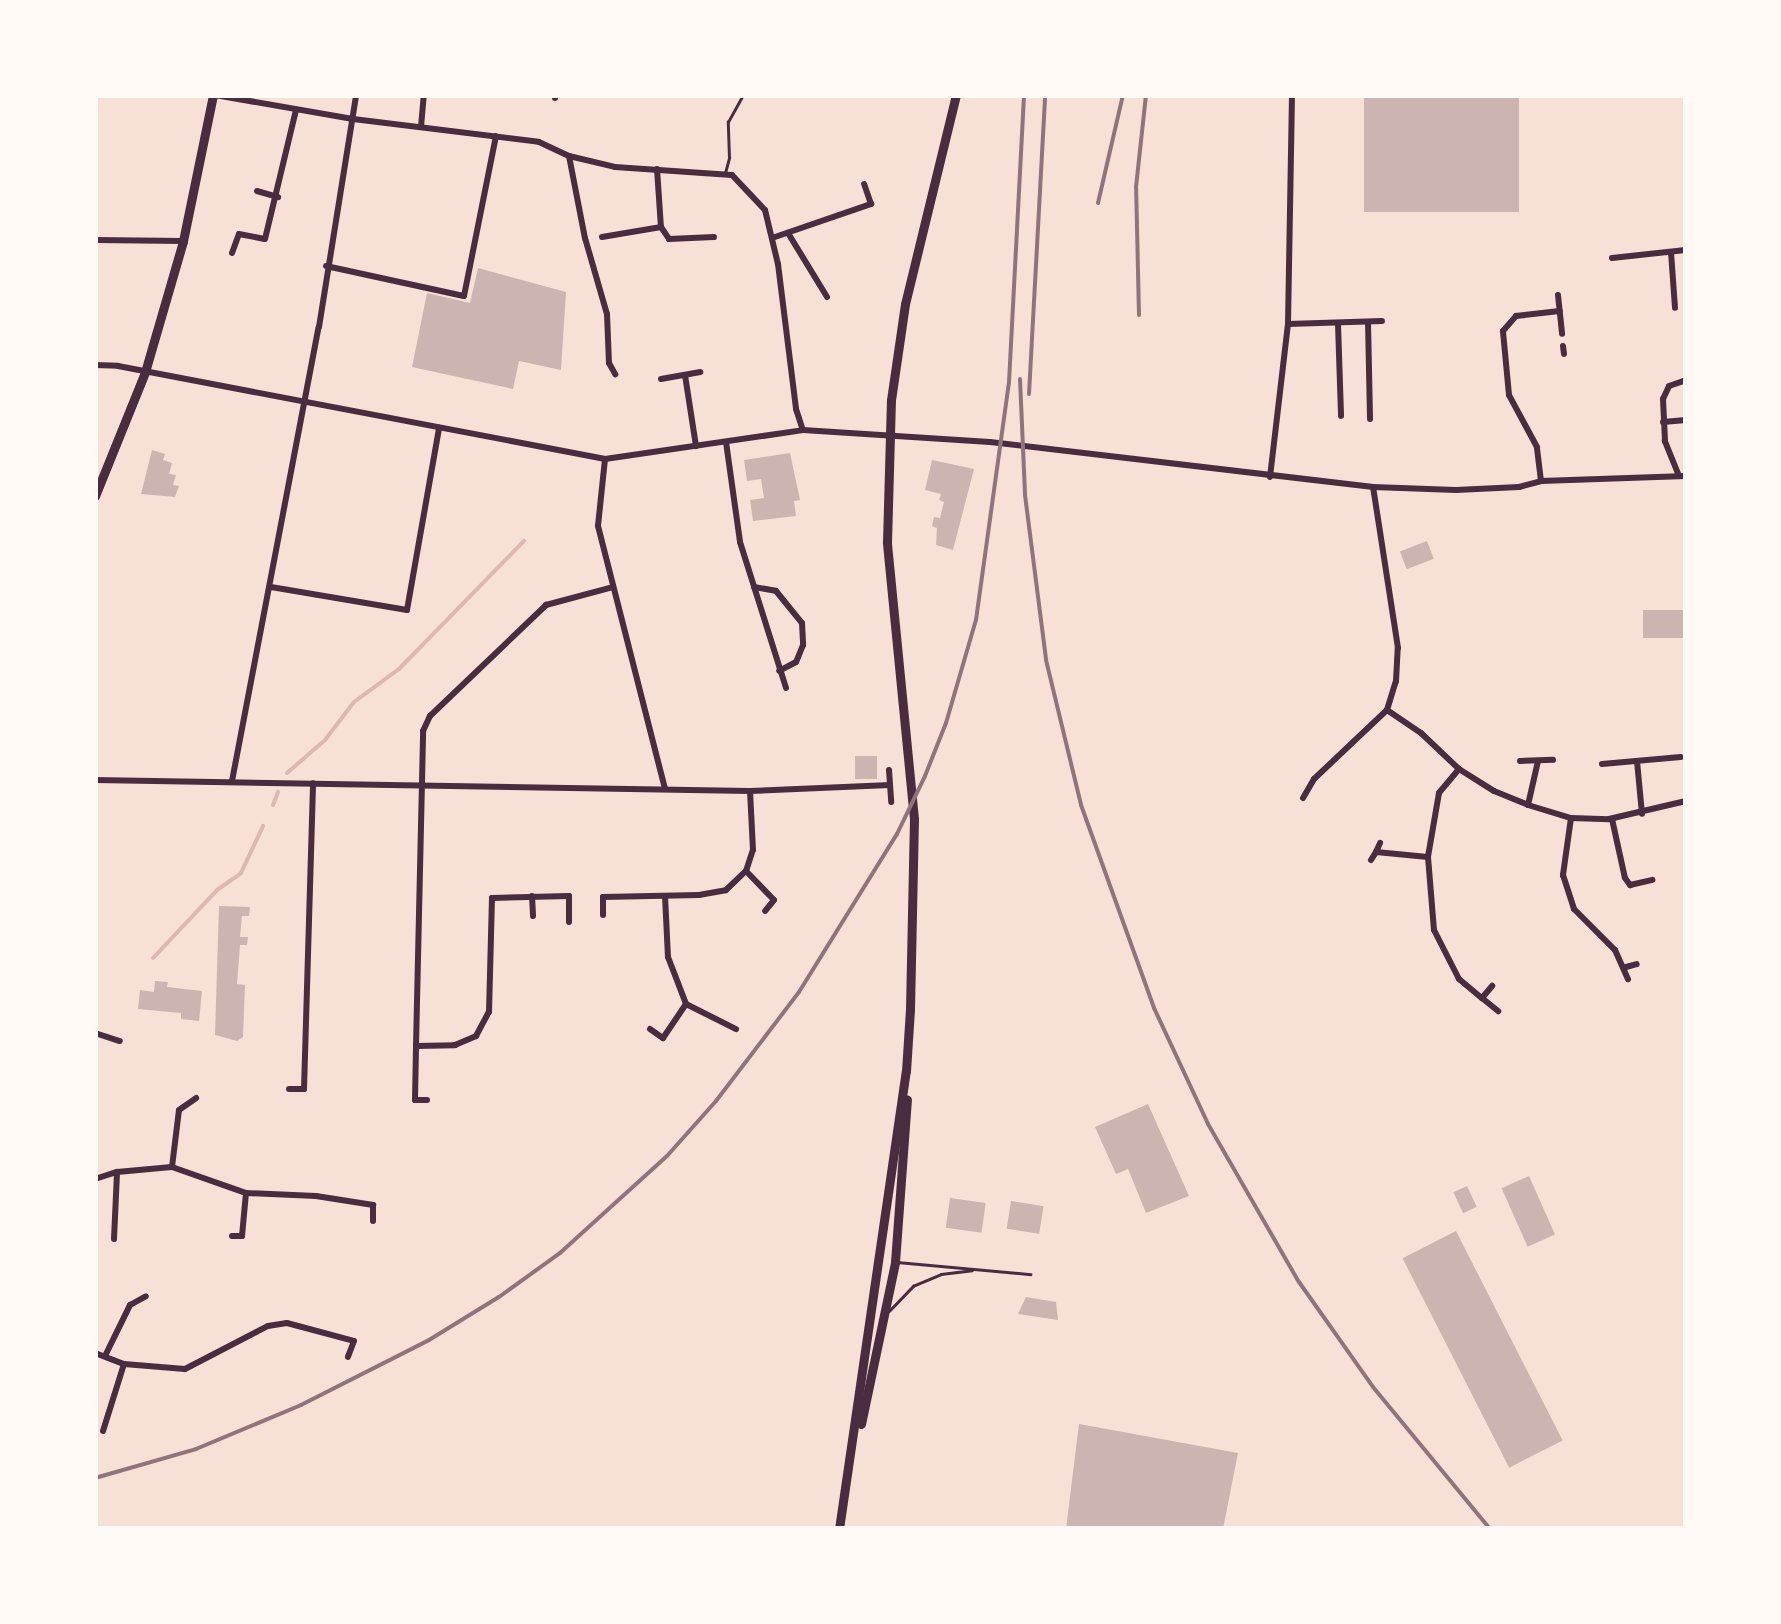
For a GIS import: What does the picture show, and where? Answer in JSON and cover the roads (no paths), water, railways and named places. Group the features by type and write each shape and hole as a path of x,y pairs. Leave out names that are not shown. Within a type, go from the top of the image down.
{"main road":[{"path":"95,496 145,372 183,241 214,95"},
{"path":"852,1452 886,1316 895,1262 907,1113 914,819 890,594 886,479 891,400 905,304 956,95"},
{"path":"840,1524 906,1071"}],"street":[{"path":"214,95 353,119 539,142 569,156 616,167 724,173 740,181 764,210 772,238 796,409 803,430"},
{"path":"272,105 274,95"},
{"path":"232,781 304,405 356,95"},
{"path":"422,127 424,95"},
{"path":"1270,477 1288,324 1292,95"},
{"path":"232,252 239,234 265,240 296,110"},
{"path":"326,266 464,296 496,136"},
{"path":"569,156 585,238 607,314 610,364 615,374"},
{"path":"658,169 661,227 669,239 714,237"},
{"path":"772,238 870,204 864,184"},
{"path":"257,191 278,197"},
{"path":"602,237 661,227"},
{"path":"788,233 827,297"},
{"path":"95,240 183,241"},
{"path":"1612,258 1686,250"},
{"path":"1670,252 1676,308"},
{"path":"1558,295 1562,334"},
{"path":"1540,481 1537,447 1508,395 1503,331 1516,316 1560,311"},
{"path":"1368,322 1370,419"},
{"path":"1288,324 1382,322"},
{"path":"1338,324 1340,416"},
{"path":"95,365 605,459 803,430 990,442 1270,477 1456,490 1519,487 1540,481 1584,483 1683,476 1662,422 1663,399 1670,386 1686,380"},
{"path":"661,379 700,372"},
{"path":"685,375 696,446"},
{"path":"1662,422 1686,420"},
{"path":"270,587 407,610 439,428"},
{"path":"726,442 740,542 786,688"},
{"path":"605,459 598,526 665,789"},
{"path":"1303,798 1314,779 1387,710 1396,681 1398,648 1373,487"},
{"path":"95,524 95,548"},
{"path":"754,586 776,591 802,624 804,645 796,662 779,671"},
{"path":"427,1100 414,1100 423,731 430,716 546,605 613,587"},
{"path":"1387,710 1421,733 1458,768 1494,791 1570,818 1612,819 1686,801"},
{"path":"1602,764 1682,757"},
{"path":"1528,805 1538,760"},
{"path":"1520,761 1552,760"},
{"path":"1637,761 1642,814"},
{"path":"1458,768 1439,793 1428,857 1434,930 1459,979 1498,1010"},
{"path":"889,770 891,802"},
{"path":"95,780 750,790 890,784"},
{"path":"289,1089 304,1089 313,783"},
{"path":"603,915 603,897 726,890 746,872 753,850 750,790"},
{"path":"1570,818 1563,876 1574,909 1626,967 1628,978"},
{"path":"1612,819 1625,878 1630,884 1652,880"},
{"path":"1380,842 1374,856 1428,857"},
{"path":"746,872 774,900 765,911"},
{"path":"532,896 533,916"},
{"path":"416,1046 455,1046 476,1036 490,1012 492,898 569,896 569,922"},
{"path":"665,896 668,957 686,1004 736,1029"},
{"path":"1626,967 1637,964"},
{"path":"1482,998 1492,986"},
{"path":"650,1029 663,1038 686,1004"},
{"path":"95,1033 120,1041"},
{"path":"172,1167 179,1110 196,1098"},
{"path":"95,1180 117,1172 172,1167 246,1192 316,1196 373,1205 373,1221"},
{"path":"114,1239 117,1172"},
{"path":"232,1236 242,1236 246,1192"},
{"path":"105,1356 130,1305 146,1296"},
{"path":"95,1354 124,1364 185,1369 268,1326 287,1324 354,1341"},
{"path":"348,1357 358,1328"},
{"path":"103,1431 124,1364"}],"lane":[{"path":"724,173 729,158 728,122 743,95"},
{"path":"880,1261 1030,1274"},
{"path":"886,1316 913,1286 941,1274 979,1270"}],"waterway":[{"path":"287,773 325,740 354,702 399,669 524,541"},
{"path":"273,805 278,792"},
{"path":"153,958 217,890 241,873 263,826"}],"railway":[{"path":"95,1478 196,1449 301,1405 429,1340 499,1297 560,1253 667,1156 716,1101 799,992 897,834 925,776 946,723 976,620 1009,382 1024,95"},
{"path":"1029,394 1045,95"},
{"path":"1098,203 1123,95"},
{"path":"1139,315 1136,187 1146,95"},
{"path":"1020,379 1025,495 1046,660 1081,805 1154,1008 1208,1124 1299,1282 1373,1387 1490,1529"}]}
